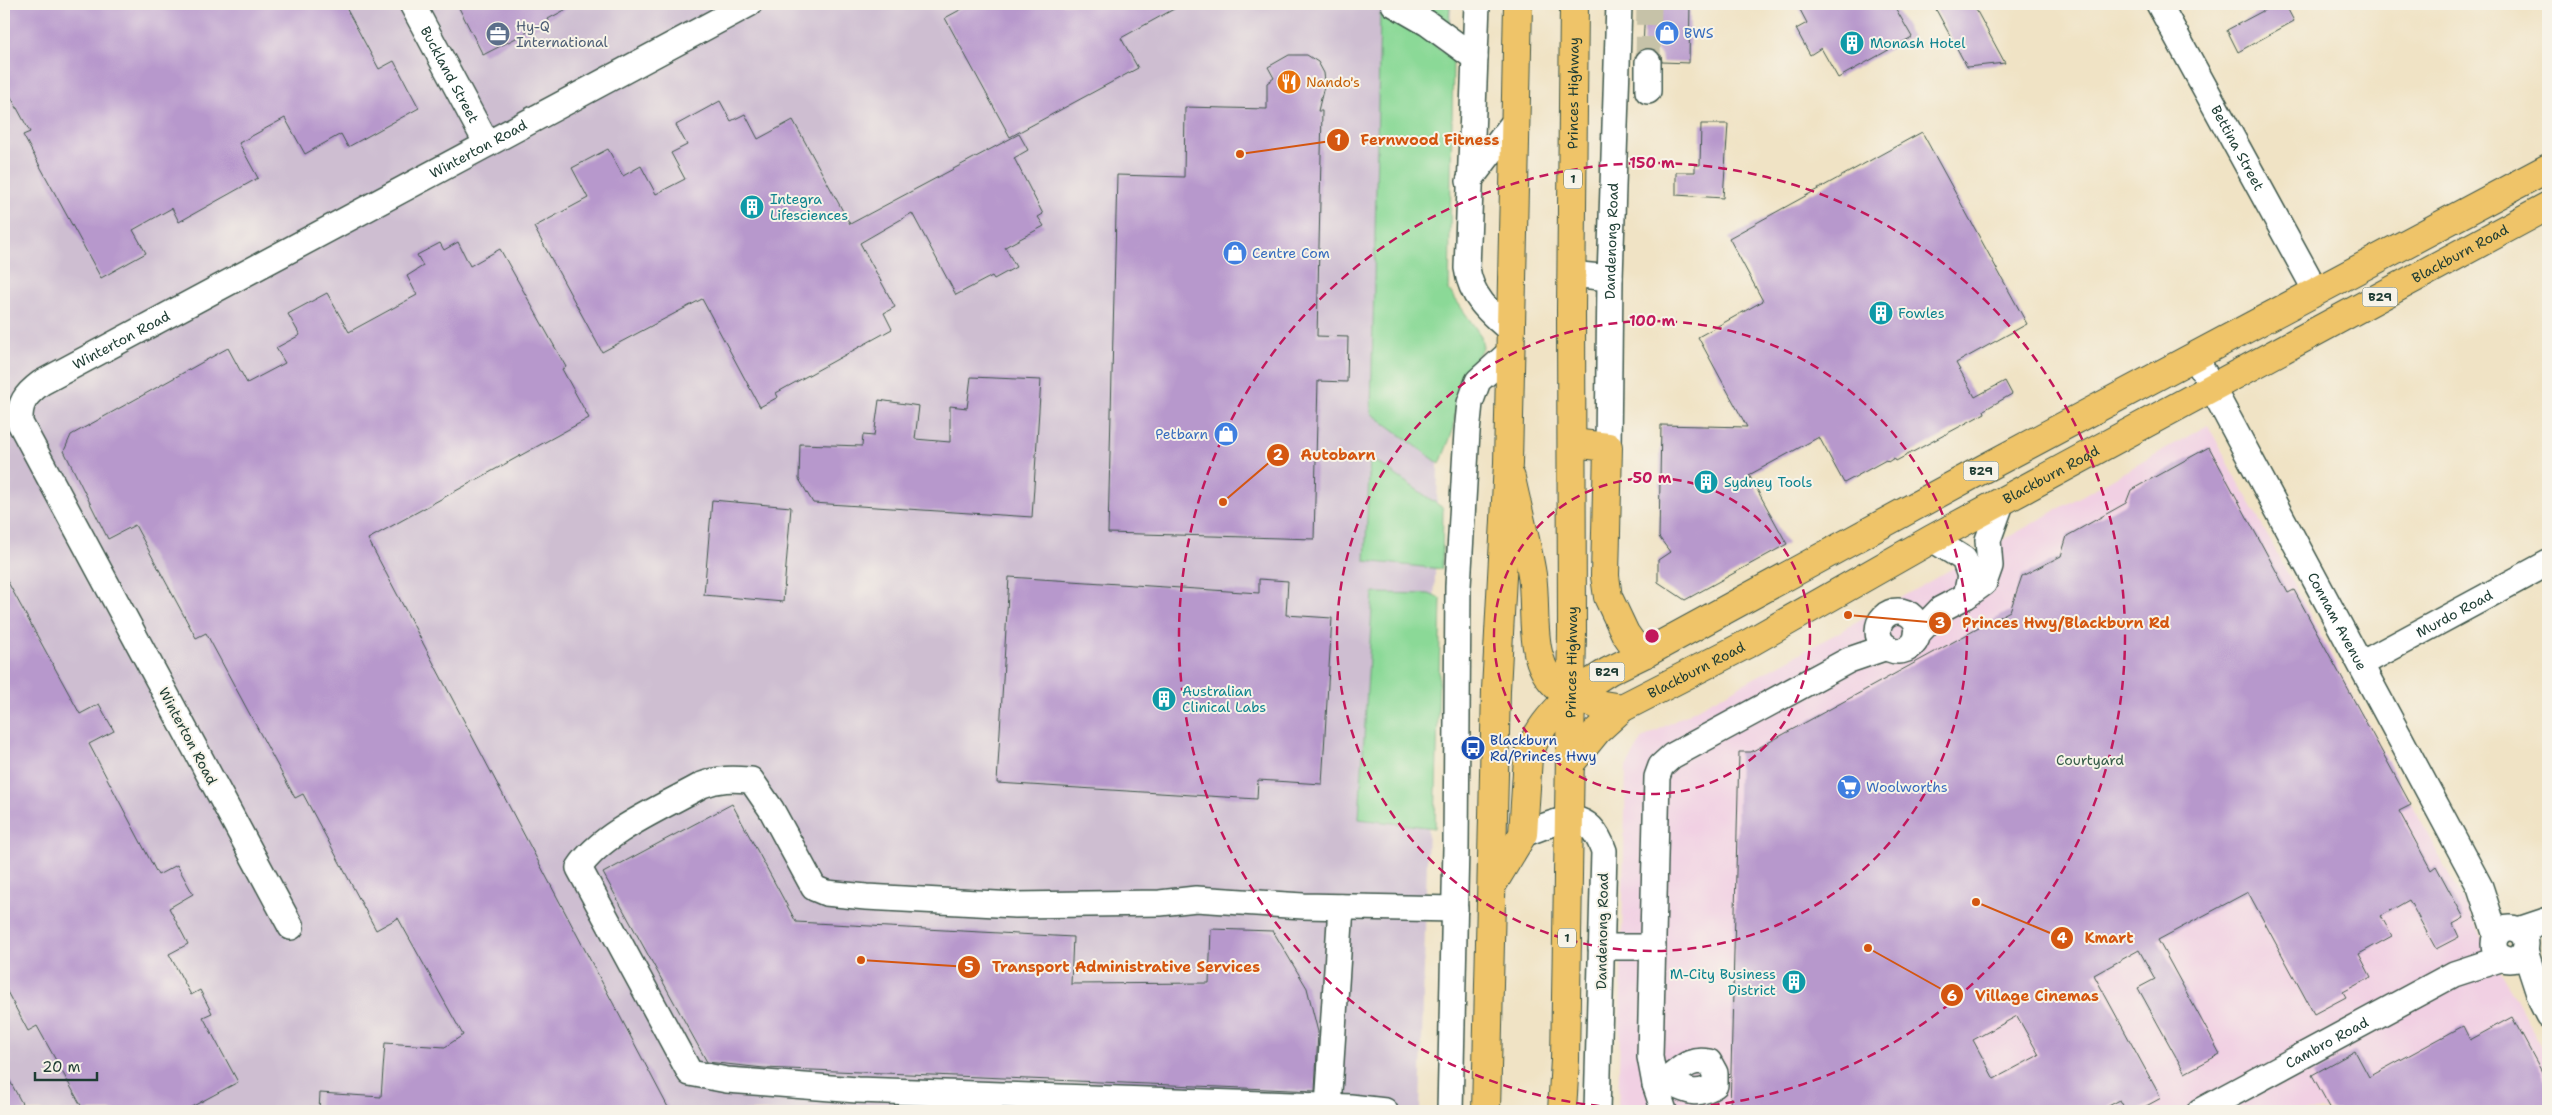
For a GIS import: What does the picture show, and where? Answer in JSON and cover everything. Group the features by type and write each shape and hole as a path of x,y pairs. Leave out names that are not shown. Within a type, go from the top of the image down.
{"main road":[{"path":"1486,1111 1497,667 1508,462 1518,4"},
{"name":"Princes Highway","path":"1562,1111 1565,1060 1570,818 1572,630 1571,274 1574,4"},
{"name":"B29","path":"1570,696 1609,670 1646,652 2194,356 2548,168"},
{"name":"Blackburn Road","path":"1570,764 1598,731 1622,708 1750,642 2002,501 2548,206"},
{"path":"1572,443 1608,447 1605,576 1608,598 1632,643 1646,652"},
{"path":"1508,462 1532,577 1535,646 1549,676 1563,692 1570,696 1622,708"},
{"path":"1493,884 1523,834 1528,757 1532,744 1549,717 1570,696"}],"street":[{"name":"Buckland Street","path":"412,4 487,144"},
{"name":"Winterton Road","path":"291,927 20,423 20,409 26,394 41,383 749,4"},
{"path":"1394,4 1427,23 1476,58"},
{"path":"1450,1111 1455,909 1458,586 1467,432 1470,402 1478,381 1510,341 1480,302 1469,280 1469,181 1477,4"},
{"name":"Dandenong Road","path":"1608,447 1610,278 1619,4"},
{"name":"Bettina Street","path":"2160,4 2316,291"},
{"path":"1648,62 1648,91"},
{"path":"1469,181 1515,121"},
{"path":"1571,274 1610,278"},
{"name":"Connam Avenue","path":"2194,356 2545,1009"},
{"path":"1664,1111 1661,1082 1650,1056 1657,777 1660,766 1672,756 1848,660 1905,643 1941,610 1984,583 1990,566 1988,540 2002,501"},
{"path":"1932,540 1964,559 1970,576 1966,596"},
{"name":"Murdo Road","path":"2361,664 2548,563"},
{"path":"1385,1111 1328,1106 857,1090 727,1080 690,1073 579,868 585,859 604,841 702,785 719,778 730,778 751,780 771,809 814,888 826,893 1016,905 1160,904 1196,899 1341,907 1455,909"},
{"path":"1523,834 1570,818"},
{"name":"Dandenong Road","path":"1570,818 1581,820 1592,827 1600,838 1604,851 1597,1111"},
{"path":"1328,1106 1341,907"},
{"name":"Cambro Road","path":"2511,944 2548,920"},
{"name":"Cambro Road","path":"2200,1111 2511,944 2548,928"},
{"path":"1601,947 1653,947"},
{"path":"1565,1060 1600,1046"}],"shaded area":[{"path":"4,4 1451,4 1420,1111 4,1111"},
{"path":"2208,425 2548,1059 2548,1111 1618,1111 1626,767 1643,738 1843,630"}],"green space":[{"path":"1417,4 1450,4 1449,25"},
{"path":"1380,14 1410,25 1453,60 1449,290 1481,336 1483,348 1465,373 1457,390 1454,428 1440,464 1371,413"},
{"path":"1370,457 1443,508 1442,569 1365,561"},
{"path":"1373,593 1429,594 1441,599 1435,828 1359,819"}],"building":[{"path":"4,4 344,4 379,69 394,61 419,108 348,147 341,134 305,154 285,118 239,143 258,178 179,222 172,208 133,230 146,253 101,278 23,135 30,132 4,84"},
{"name":"Hy-Q International","path":"457,4 576,4 548,19 549,21 483,55"},
{"path":"971,4 1183,4 1121,38 1138,68 1010,137 945,18"},
{"name":"BWS","path":"1645,4 1690,4 1689,63 1662,62 1661,55 1656,50 1643,49"},
{"name":"Monash Hotel","path":"1797,4 1893,4 1912,37 1838,78 1821,48 1810,55 1796,29 1807,23"},
{"path":"1933,4 1973,4 2005,63 1967,67"},
{"path":"2276,4 2285,4 2294,21 2238,52 2227,30"},
{"path":"1289,55 1307,55 1318,62 1324,73 1325,82 1318,111 1322,111 1317,336 1348,337 1347,382 1318,381 1314,539 1108,533 1117,175 1184,177 1185,107 1267,109 1267,83 1274,78 1268,67"},
{"path":"720,101 731,121 745,114 758,139 793,120 850,224 1019,134 1028,150 1014,158 1043,214 1038,217 1044,226 1005,247 1016,267 994,279 992,276 956,295 912,213 860,243 895,307 884,313 892,329 776,393 778,397 760,407 702,299 602,352 534,227 588,198 572,168 608,149 623,176 641,166 656,194 685,179 671,153 687,145 676,125"},
{"path":"1701,124 1728,124 1723,198 1676,195 1676,172 1695,172 1695,165 1700,165"},
{"name":"Fowles","path":"1922,132 2027,324 1956,363 1975,397 2005,381 2012,394 1984,410 1985,413 1896,461 1894,458 1888,462 1886,460 1844,483 1819,437 1749,475 1787,544 1685,600 1658,582 1658,560 1670,552 1659,537 1661,425 1747,427 1698,337 1763,301 1729,238"},
{"path":"458,242 470,266 500,249 566,367 562,369 589,418 368,539 670,1111 319,1111 320,1093 381,1097 385,1043 445,1047 463,1035 398,918 376,930 303,794 295,798 206,633 196,638 135,525 108,539 64,451 71,435 228,348 247,383 285,363 276,348 300,335 288,314 327,293 349,332 417,295 407,276 423,266 417,255 440,243 444,250"},
{"path":"971,377 1041,380 1032,517 813,503 799,479 800,444 862,446 863,435 874,436 879,400 919,406 915,439 950,442 950,406 967,408"},
{"path":"2209,447 2288,593 2294,590 2411,805 2399,811 2431,870 2436,866 2464,918 2453,924 2459,937 2436,949 2409,900 2381,916 2392,936 2359,954 2371,977 2343,992 2346,997 2314,1014 2248,892 2158,940 2220,1054 2185,1073 2138,988 2155,979 2139,950 2094,975 2161,1098 2137,1111 2126,1111 2120,1100 2099,1111 1730,1111 1739,752 1751,752 2010,611 2022,576 2061,556 2067,536 2126,503 2131,490","holes":["2017,1016 2039,1055 1994,1079 1973,1040"]},
{"path":"712,500 791,507 783,602 704,595"},
{"path":"4,575 80,714 99,704 114,731 89,744 158,875 177,865 193,894 169,908 188,944 169,954 191,995 200,990 212,1013 203,1017 238,1082 184,1111 84,1111 37,1026 28,1031 4,986"},
{"name":"Australian Clinical Labs","path":"1009,577 1259,593 1259,579 1288,581 1286,615 1332,618 1322,784 1258,780 1257,799 997,783"},
{"path":"732,804 796,922 1073,937 1071,984 1209,983 1211,929 1273,931 1307,988 1318,1032 1315,1091 764,1068 707,1062 603,873"},
{"path":"2512,1017 2548,1083 2548,1111 2332,1111 2312,1075 2355,1051 2369,1077 2463,1026 2470,1040"},
{"path":"4,1070 26,1111 4,1111"}],"tunnel":[{"path":"1648,62 1649,4"}],"place":[{"name":"BWS","path":"1667,33"},
{"name":"Hy-Q International","path":"498,34"},
{"name":"Monash Hotel","path":"1852,43"},
{"name":"Nando's","path":"1289,82"},
{"name":"Fernwood Fitness","path":"1240,154"},
{"name":"Integra Lifesciences","path":"752,207"},
{"name":"Centre Com","path":"1235,253"},
{"name":"Fowles","path":"1881,313"},
{"name":"Petbarn","path":"1226,434"},
{"name":"Sydney Tools","path":"1706,482"},
{"name":"Autobarn","path":"1223,502"},
{"name":"Princes Hwy/Blackburn Rd","path":"1848,615"},
{"name":"Australian Clinical Labs","path":"1164,699"},
{"name":"Blackburn Rd/Princes Hwy","path":"1473,748"},
{"name":"Woolworths","path":"1849,787"},
{"name":"Kmart","path":"1976,902"},
{"name":"Village Cinemas","path":"1868,948"},
{"name":"Transport Administrative Services","path":"861,960"},
{"name":"M-City Business District","path":"1794,982"}],"park label":[{"name":"Courtyard","path":"2090,760"}]}
